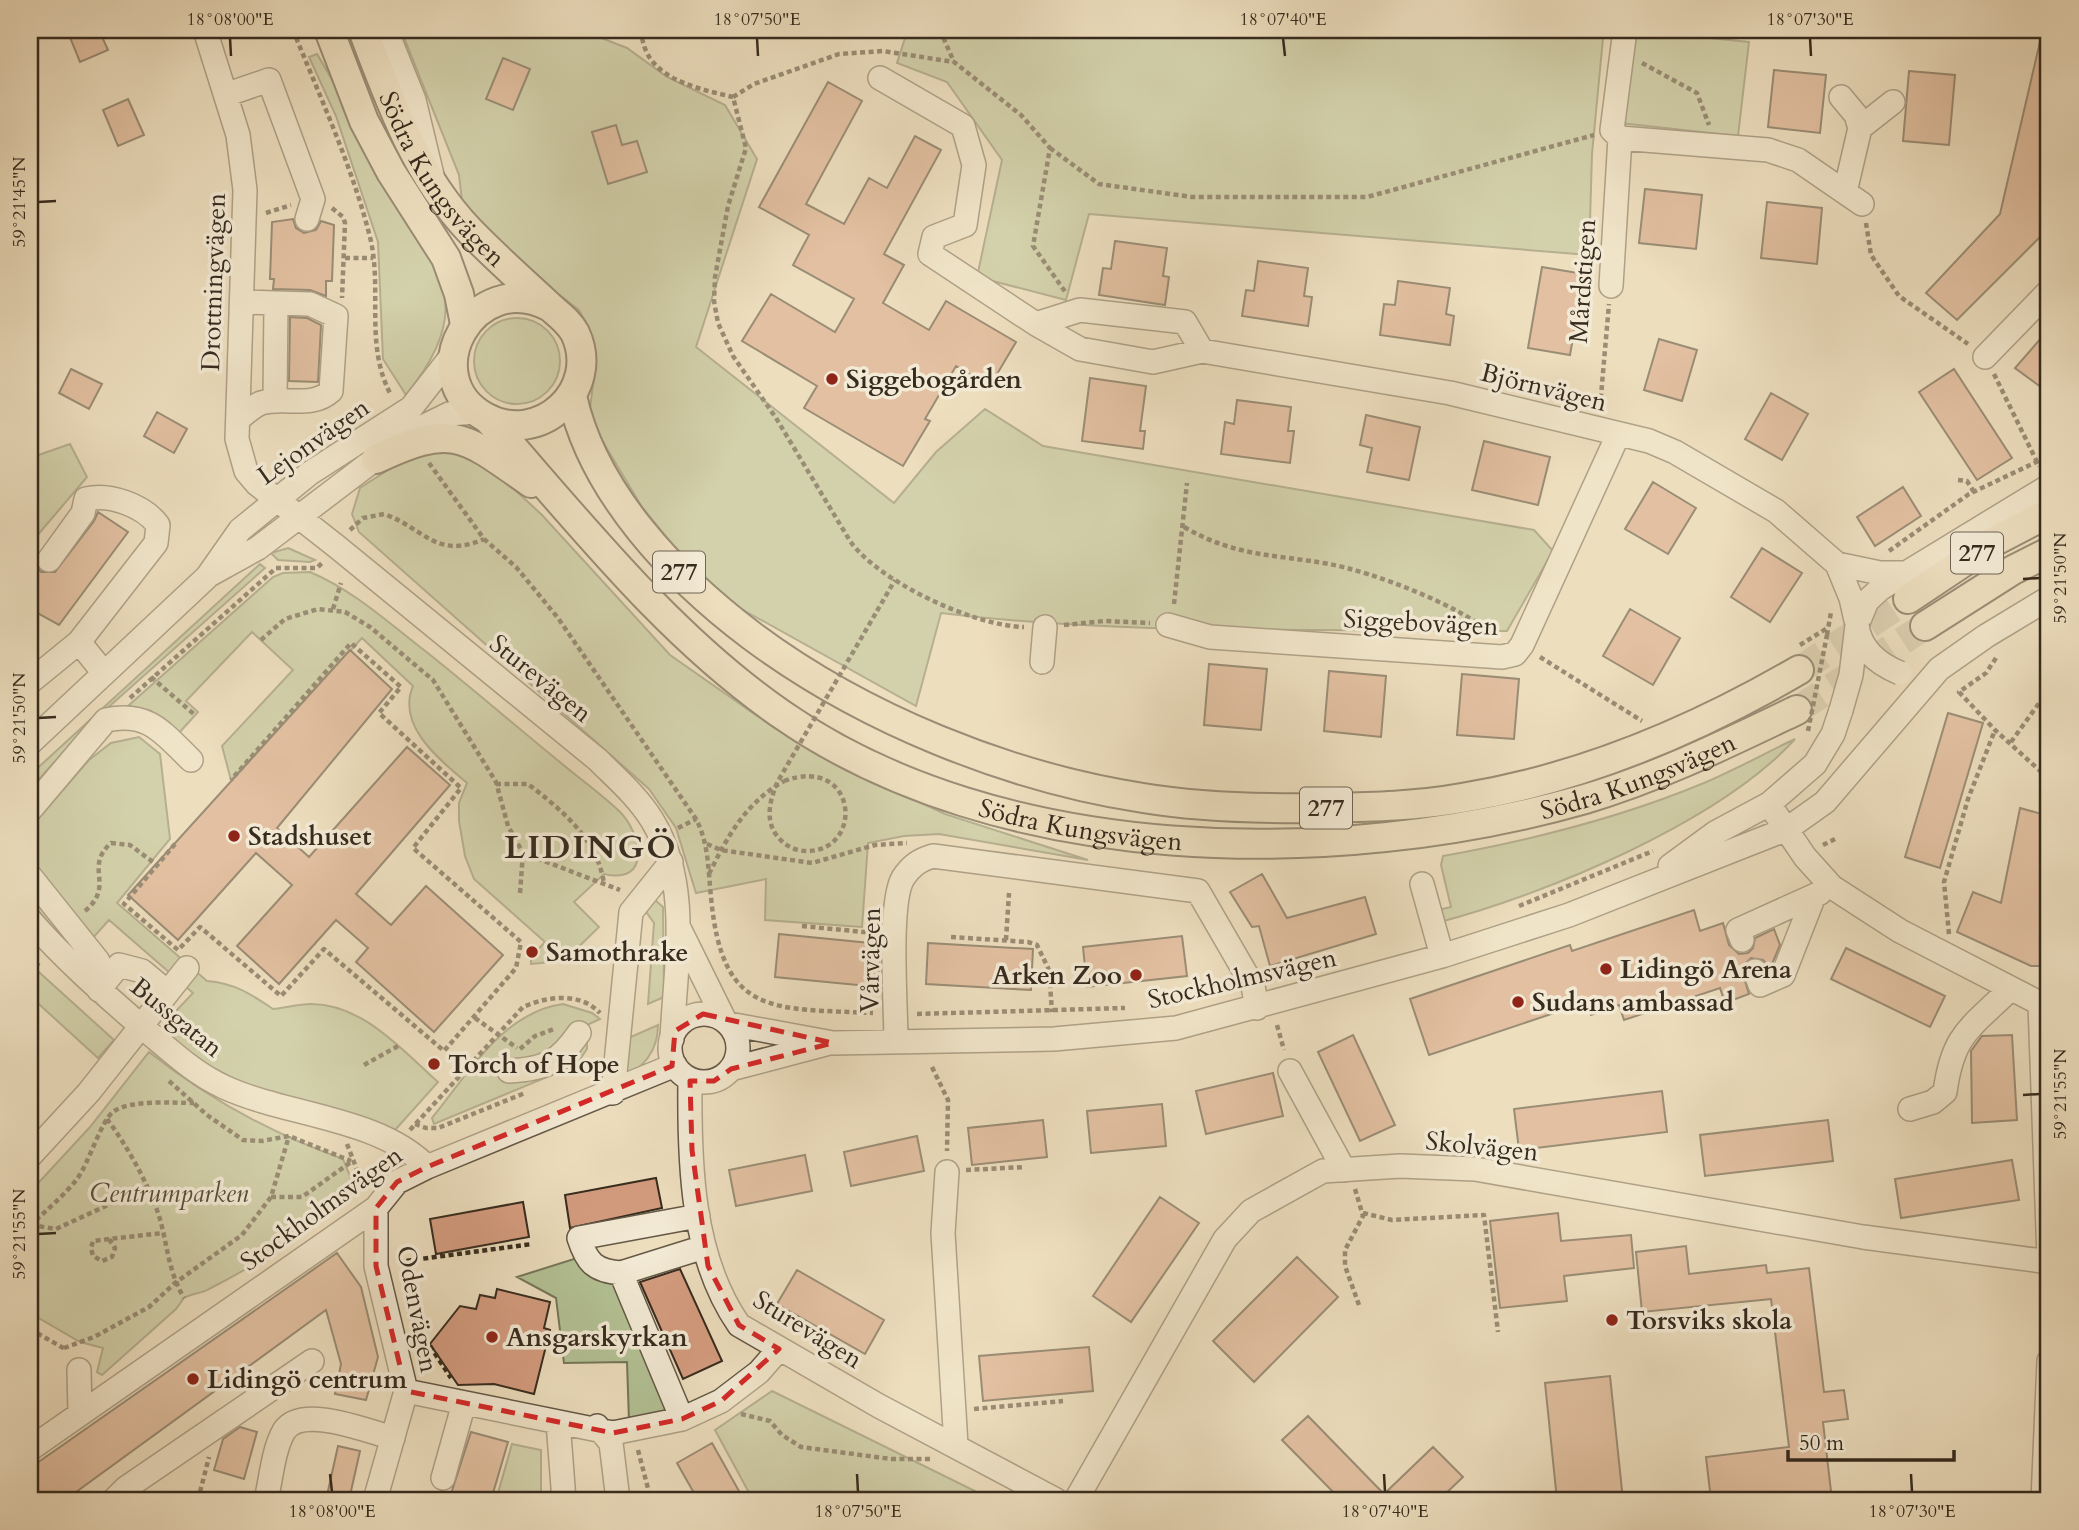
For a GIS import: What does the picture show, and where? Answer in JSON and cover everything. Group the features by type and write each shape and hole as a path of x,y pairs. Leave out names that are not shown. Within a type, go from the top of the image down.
{"main road":[{"name":"Södra Kungsvägen","path":"329,30 364,121 391,172 446,258 459,294 465,324"},
{"name":"Södra Kungsvägen","path":"363,30 400,128 434,185 468,228 570,326 580,347 580,375 572,396 587,446 634,518 673,565 723,614 786,661 901,724 1022,769 1143,799 1260,809 1374,807 1462,799 1564,774 1689,728 1799,670"},
{"name":"Södra Kungsvägen","path":"550,307 529,299 507,299 481,309 465,324 454,353 457,384 482,415 675,625 725,671 782,715 838,748 908,782 981,807 1069,828 1144,838 1271,844 1376,839 1497,821 1587,798 1803,720"},
{"path":"482,415 515,426 537,423 557,413 572,396"},
{"path":"376,459 430,437 463,440 568,509"},
{"name":"277","path":"1906,586 2049,513"},
{"name":"277","path":"1925,626 2013,570 2049,552"}],"street":[{"name":"Drottningvägen","path":"205,30 228,94 238,135 245,190 238,446 246,471 296,517"},
{"path":"386,30 414,100 434,185"},
{"name":"Mårdstigen","path":"1611,286 1616,134 1623,41"},
{"name":"Björnvägen","path":"880,78 963,126 974,165 965,225 934,237 930,254 1036,324 1080,349 1153,362 1202,351 1450,393 1649,441 1675,452 1776,511 1837,564 1858,618"},
{"path":"228,94 269,80 310,209"},
{"path":"1616,134 1768,150 1797,160 1854,198 1860,128 1856,115 1842,97"},
{"path":"1860,128 1893,102"},
{"path":"1985,357 2049,291"},
{"path":"238,419 258,404 275,400 308,402 324,398 331,391 336,316 310,304 242,302"},
{"path":"275,400 276,303"},
{"path":"1036,324 1080,310 1185,322 1202,351"},
{"name":"Lejonvägen","path":"30,743 207,577 240,530 310,472 411,408 454,353"},
{"name":"Lejonvägen","path":"207,577 258,548 408,434 449,414 482,415"},
{"name":"Siggebovägen","path":"1168,625 1210,637 1503,657 1515,654 1522,645 1608,432"},
{"path":"1858,618 1880,589 1906,586 2049,486"},
{"path":"30,681 79,642 156,543 158,525 149,513 113,499 101,495 86,499 83,513 49,560"},
{"name":"Sturevägen","path":"296,517 336,546 598,760 635,796 652,819 671,862 680,930 674,967 671,1039"},
{"name":"Björnvägen","path":"1837,564 1867,570 1906,586"},
{"name":"Stockholmsvägen","path":"30,1449 355,1219 376,1208 397,1182 427,1167 613,1093 682,1072 713,1082 731,1069 833,1043 1054,1039 1177,1028 1255,997 1442,956 1569,915 1787,829 1825,802 1939,669 1986,635 2049,598"},
{"name":"Stockholmsvägen","path":"1858,618 1858,637 1873,657 1900,673 1916,674 1939,669"},
{"name":"Stockholmsvägen","path":"1649,882 1715,834 1769,804 1815,764 1833,734 1842,710 1851,675 1858,618"},
{"path":"1042,662 1045,627"},
{"path":"79,642 104,673"},
{"path":"30,810 106,720 130,717 150,723 191,760"},
{"path":"1769,804 1787,829 1823,892 2010,989 2046,1004 2049,1260"},
{"name":"Vårvägen","path":"896,1041 896,935 902,880 918,860 933,856 1198,891 1255,997"},
{"path":"613,1093 631,912 671,862"},
{"path":"30,876 98,961 99,990"},
{"path":"1422,884 1442,956"},
{"path":"1742,940 1738,930 1823,892"},
{"path":"1755,971 1760,985 1783,975 1823,892"},
{"name":"Bussgatan","path":"30,920 99,990 207,1079 242,1095 377,1135 416,1157 427,1167"},
{"name":"Sturevägen","path":"680,930 727,1023"},
{"path":"99,990 119,965 142,971 166,991"},
{"path":"30,1156 89,1093 139,1025 187,968"},
{"path":"1910,1109 1933,1102 1945,1091 1949,1066 1960,1037 2010,989"},
{"name":"Stockholmsvägen","path":"671,1039 682,1022 692,1016 713,1015 727,1023 833,1043"},
{"path":"727,1023 737,1039 739,1049 731,1069"},
{"path":"509,1071 542,1068 564,1053 579,1033"},
{"path":"671,1039 682,1072"},
{"path":"1290,1071 1349,1178"},
{"name":"Sturevägen","path":"682,1072 698,1216 715,1285 739,1325 950,1444 1056,1500"},
{"name":"Skolvägen","path":"1076,1500 1225,1239 1251,1211 1323,1171 1349,1178 1400,1166 1475,1169 1863,1237 2049,1260"},
{"path":"947,1172 943,1233 950,1444"},
{"name":"Odenvägen","path":"375,1500 406,1391 376,1266 376,1208"},
{"path":"698,1216 579,1238 591,1265 604,1272 621,1273 705,1247"},
{"path":"621,1273 682,1419"},
{"path":"406,1391 558,1422 596,1422 613,1433 682,1419 721,1401 759,1372 779,1349"},
{"path":"114,1500 126,1488 312,1361"},
{"path":"2043,1500 2049,1361"},
{"path":"79,1370 79,1414"},
{"path":"443,1478 461,1402"},
{"path":"266,1500 284,1431 296,1420 317,1418 393,1437"},
{"path":"558,1422 564,1500"},
{"path":"596,1422 611,1443 618,1500"}],"path":[{"path":"293,30 330,119 370,237 377,360 397,405"},
{"path":"639,30 654,64 669,75 695,87 733,97 746,148 728,206 715,277 714,301 719,323 733,356 776,418 860,555 895,580 982,620 1004,626 1045,627 1104,621 1168,625 1184,527 1187,483"},
{"path":"940,30 954,62"},
{"path":"1623,41 1697,93 1717,145"},
{"path":"1050,148 1099,184 1192,197 1367,197 1616,134"},
{"path":"1854,198 1871,255 1899,296 1985,357 2049,486"},
{"path":"282,207 310,209 343,216 345,258 342,292"},
{"path":"345,258 373,258"},
{"name":"Mårdstigen","path":"1608,432 1611,286"},
{"path":"421,452 484,539 516,567 539,593 696,819 706,844 713,917 720,950 736,982 747,992 764,1003 779,1008 896,1014 1052,1012 1134,1007"},
{"path":"1867,570 1875,561 1975,492 2049,456"},
{"path":"1958,480 1967,481 1975,492"},
{"path":"357,521 370,514 384,514 423,536 453,548 484,539"},
{"path":"1184,527 1207,540 1244,553 1332,565 1426,597 1479,622 1498,639 1522,645 1645,723"},
{"path":"106,720 276,568 317,568"},
{"path":"709,874 742,815 762,795 784,781 801,775 816,776 838,790 846,816 842,829 833,842 821,849 805,852 785,844 771,824 771,803 778,781 895,580"},
{"path":"332,609 341,583"},
{"path":"1805,738 1803,720 1831,612 1839,596 1847,588"},
{"path":"261,640 276,625 300,613 332,609 345,612 370,627 433,680 496,783 508,826 523,853 520,893"},
{"path":"175,844 124,904 178,950 200,927 281,996 324,949 444,1051 516,968 521,942 413,848 461,788 379,713 401,687 351,642 231,780"},
{"path":"1996,658 1986,673 1959,692 1994,730 2011,742 2049,779"},
{"path":"151,677 195,715"},
{"path":"2011,742 2042,699 2049,696"},
{"path":"1942,953 1950,940 1944,882 1969,799 1994,730"},
{"path":"496,783 528,784 571,821 599,859 604,884"},
{"path":"678,828 696,819"},
{"path":"98,900 101,883 97,864 100,852 111,843 130,845 157,865"},
{"path":"1515,907 1665,846"},
{"path":"523,853 620,890"},
{"path":"1006,940 1009,892"},
{"path":"802,926 896,935"},
{"path":"951,937 1006,940 1037,945 1049,970 1052,1012"},
{"path":"415,1124 523,1007 553,999 582,1001 593,1006 605,1020"},
{"path":"475,1017 519,1050"},
{"path":"364,1065 398,1046"},
{"path":"932,1067 948,1100 947,1172 1025,1167"},
{"path":"167,1079 243,1140 262,1141 289,1136 351,1161"},
{"path":"147,1187 56,1229 41,1229 30,1225 77,1180 97,1143 106,1118 115,1110 154,1102 194,1103"},
{"path":"106,1118 123,1141 147,1187 163,1233 175,1283 184,1298"},
{"path":"30,1329 64,1348 126,1321 149,1307 175,1283 242,1235 271,1198 289,1136"},
{"path":"346,1143 364,1189 355,1219"},
{"path":"271,1198 302,1197 351,1161"},
{"path":"1349,1178 1363,1213 1345,1250 1345,1266 1359,1304"},
{"path":"1363,1213 1392,1220 1484,1215 1497,1332"},
{"path":"109,1238 115,1248 112,1257 102,1261 93,1256 93,1241 109,1238 163,1233"},
{"path":"397,1262 532,1244"},
{"path":"430,1346 459,1390 461,1402"},
{"path":"729,1412 770,1421 782,1435 801,1447 891,1459 950,1444 974,1409 1063,1401"},
{"path":"198,1500 218,1426"},
{"path":"635,1428 651,1500"}],"highlighted area":[{"path":"703,1014 833,1043 731,1069 714,1081 690,1081 692,1150 708,1266 739,1325 779,1349 721,1401 682,1419 613,1433 406,1391 376,1266 376,1208 397,1182 427,1167 672,1066 675,1031"}],"green space":[{"path":"401,30 586,32 627,48 667,77 725,105 757,159 696,347 894,503 936,452 985,409 1043,446 1534,530 1553,551 1507,631 1153,628 941,613 916,706 727,601 672,544 642,507 594,427 590,409 596,360 588,327 579,310 514,260 462,201 459,175"},
{"path":"1630,30 1749,42 1738,136 1620,123"},
{"path":"906,35 1603,38 1592,154 1589,255 1089,214 1066,300 977,277 1002,160 947,82 897,63"},
{"path":"317,54 428,255 444,294 446,308 441,335 422,373 406,395 383,359 378,242 336,116 309,57"},
{"path":"517,318 533,322 547,331 556,345 560,361 556,377 547,391 533,400 517,404 501,400 487,391 478,377 474,361 478,345 487,331 501,322"},
{"path":"70,444 87,477 30,544 30,458"},
{"path":"448,448 497,473 542,515 670,655 773,727 858,774 945,814 1088,860 939,834 904,836 868,843 862,927 765,920 766,879 696,893 676,828 649,789 359,532 352,514 360,488 413,454"},
{"path":"288,548 315,560 278,560 271,553"},
{"path":"260,564 265,568 85,728 30,789 30,775"},
{"path":"310,572 342,589 387,620 627,820 637,844 636,865 630,872 619,875 604,874 574,902 599,927 564,961 531,964 531,957 545,942 474,879 465,856 459,821 459,803 467,783 434,753 415,728 409,701 413,686 362,638 231,780 222,746 293,670 252,632 186,701 198,712 178,734 151,711 128,706 273,577 283,573"},
{"path":"139,737 160,754 170,839 117,903 207,981 242,990 273,1009 311,1004 330,1006 365,1020 396,1043 438,1082 395,1130 260,1089 217,1070 195,1056 160,1028 193,993 109,920 91,940 30,866 30,828 89,760 111,743"},
{"path":"1795,739 1763,769 1723,798 1630,851 1530,893 1440,922 1438,910 1451,907 1441,865 1443,856 1543,835 1640,807 1716,778"},
{"path":"30,890 60,927 56,931 30,902"},
{"path":"655,900 663,907 664,997 648,1004 654,923 644,909"},
{"path":"30,964 114,1040 98,1058 30,996"},
{"path":"563,1004 592,1013 600,1019 587,1025 587,1049 576,1065 434,1124 432,1118 473,1065 505,1032 542,1009"},
{"path":"658,1025 655,1043 648,1058 621,1081 624,1040"},
{"name":"Centrumparken","path":"149,1052 194,1085 242,1114 266,1127 343,1159 353,1183 323,1215 268,1256 206,1291 184,1298 176,1309 102,1375 97,1372 103,1348 80,1342 30,1313 30,1192 90,1127"},
{"path":"577,1258 617,1285 670,1414 629,1421 627,1362 564,1363 556,1298 517,1277"},
{"path":"772,1391 979,1493 972,1500 753,1500 715,1430"},
{"path":"512,1444 541,1450 541,1500 496,1500"}],"building":[{"path":"67,30 99,30 108,50 80,62"},
{"path":"2042,33 2049,34 2049,199 2041,236 1957,320 1926,293 2000,214"},
{"path":"503,58 530,69 513,110 486,99"},
{"path":"1774,70 1826,75 1820,133 1768,127"},
{"path":"1909,71 1955,75 1949,145 1903,141"},
{"path":"828,82 862,101 806,204 844,224 869,178 887,188 915,136 941,150 884,254 904,265 883,303 929,330 946,301 1016,342 990,386 956,366 925,419 930,421 903,466 804,408 817,386 742,341 771,294 835,332 854,299 793,265 809,235 759,207"},
{"path":"128,99 144,135 118,146 103,110"},
{"path":"616,125 622,145 637,141 647,172 608,184 592,132"},
{"path":"1645,189 1702,195 1696,249 1639,243"},
{"path":"1767,202 1822,208 1817,264 1761,258"},
{"path":"293,219 296,228 304,233 316,230 321,221 334,225 332,281 326,281 326,296 310,290 273,289 274,279 270,279 272,222"},
{"path":"1115,241 1167,248 1163,276 1169,277 1165,305 1099,295 1103,268 1111,269"},
{"path":"1258,261 1308,268 1304,296 1312,297 1308,326 1242,316 1246,290 1254,291"},
{"path":"1542,267 1584,274 1570,355 1528,348"},
{"path":"1398,281 1450,288 1446,314 1454,316 1450,345 1380,335 1384,304 1395,305"},
{"path":"290,317 307,318 321,325 318,382 289,381"},
{"path":"2049,329 2049,393 2015,368"},
{"path":"1659,339 1697,350 1682,401 1644,390"},
{"path":"71,369 102,384 89,409 59,393"},
{"path":"1954,369 2012,458 1977,480 1919,392"},
{"path":"1090,378 1146,386 1140,431 1145,431 1143,449 1082,441"},
{"path":"1771,393 1808,414 1782,460 1745,439"},
{"path":"1237,400 1291,407 1288,431 1294,431 1290,463 1221,454 1225,422 1234,424"},
{"path":"157,412 187,429 174,453 144,436"},
{"path":"1366,415 1420,427 1409,480 1367,472 1372,448 1360,445"},
{"path":"1484,441 1550,457 1538,505 1472,490"},
{"path":"1653,482 1696,508 1668,554 1625,529"},
{"path":"1903,487 1921,516 1875,546 1857,517"},
{"path":"98,512 128,532 59,625 30,609 30,559 41,572 55,572"},
{"path":"1762,548 1802,573 1770,622 1731,597"},
{"path":"1630,609 1680,638 1653,685 1603,656"},
{"name":"Stadshuset","path":"350,650 392,689 277,828 309,857 407,747 450,785 356,894 391,925 426,886 503,955 434,1032 356,962 368,948 336,920 279,984 237,946 292,885 256,853 178,940 128,895"},
{"path":"1209,664 1267,669 1261,730 1204,725"},
{"path":"1329,671 1386,676 1381,737 1324,731"},
{"path":"1462,674 1519,679 1514,739 1457,735"},
{"path":"1948,713 1983,723 1940,868 1905,857"},
{"path":"2020,808 2049,816 2049,966 2031,966 1957,932 1973,892 2001,903"},
{"path":"1262,874 1287,918 1365,897 1376,934 1270,966 1259,926 1252,927 1230,892"},
{"name":"Lidingö Arena","path":"1694,910 1700,931 1723,923 1729,945 1739,954 1748,953 1753,948 1755,938 1774,929 1780,945 1772,964 1768,966 1763,960 1751,958 1741,968 1749,994 1725,1003 1720,988 1624,1020 1619,1005 1591,1015 1587,1002 1429,1055 1410,999 1570,945 1572,951"},
{"path":"779,934 880,944 878,987 775,977"},
{"path":"1182,936 1187,976 1087,987 1083,947"},
{"path":"928,943 1033,949 1031,990 926,984"},
{"path":"1846,948 1945,996 1930,1027 1831,979"},
{"path":"1353,1035 1395,1125 1360,1141 1318,1052"},
{"path":"2012,1035 2017,1120 1972,1123 1971,1051 1982,1036"},
{"path":"1273,1073 1283,1116 1206,1134 1196,1091"},
{"path":"1662,1091 1667,1132 1519,1150 1514,1109"},
{"path":"1162,1104 1166,1146 1091,1153 1087,1111"},
{"path":"1043,1120 1047,1157 972,1165 968,1128"},
{"path":"1828,1120 1833,1161 1705,1176 1700,1135"},
{"path":"917,1136 924,1171 851,1186 844,1152"},
{"path":"805,1155 812,1191 736,1206 729,1170"},
{"path":"2012,1160 2019,1200 1901,1218 1895,1179"},
{"path":"656,1178 662,1208 570,1228 565,1195"},
{"path":"1160,1197 1199,1223 1131,1322 1093,1296"},
{"path":"523,1202 529,1237 436,1254 430,1219"},
{"path":"1558,1213 1561,1241 1631,1235 1634,1268 1564,1276 1567,1301 1500,1308 1490,1221"},
{"path":"1686,1246 1689,1274 1766,1265 1767,1273 1809,1268 1824,1392 1844,1390 1848,1419 1823,1422 1832,1500 1711,1500 1706,1457 1789,1447 1771,1299 1642,1312 1636,1252"},
{"name":"Lidingö centrum","path":"337,1253 361,1287 378,1357 366,1400 335,1394 341,1364 326,1310 65,1500 30,1500 30,1468"},
{"path":"1297,1257 1338,1297 1254,1382 1213,1341"},
{"path":"680,1269 722,1361 683,1379 640,1282"},
{"path":"797,1270 884,1320 865,1354 777,1304"},
{"name":"Ansgarskyrkan","path":"497,1289 550,1302 544,1328 550,1330 534,1394 494,1384 458,1385 430,1344 460,1306 476,1309 480,1295 495,1298"},
{"path":"1089,1347 1093,1391 983,1401 979,1356"},
{"path":"1610,1376 1623,1500 1557,1500 1545,1383"},
{"path":"1308,1416 1384,1494 1433,1447 1463,1477 1439,1500 1341,1500 1282,1440"},
{"path":"240,1427 257,1432 244,1479 214,1470 223,1439"},
{"path":"471,1432 508,1442 491,1500 449,1500"},
{"path":"712,1443 744,1500 698,1500 677,1463"},
{"path":"338,1446 360,1451 349,1500 326,1500"}],"tunnel":[{"path":"1799,670 1908,599"},
{"path":"1797,710 1925,626"}],"place":[{"name":"Siggebogården","path":"832,379"},
{"name":"Stadshuset","path":"234,836"},
{"name":"Samothrake","path":"532,952"},
{"name":"Lidingö Arena","path":"1606,969"},
{"name":"Arken Zoo","path":"1136,975"},
{"name":"Sudans ambassad","path":"1518,1002"},
{"name":"Torch of Hope","path":"434,1064"},
{"name":"Torsviks skola","path":"1612,1320"},
{"name":"Ansgarskyrkan","path":"492,1337"},
{"name":"Lidingö centrum","path":"193,1379"}],"district":[{"name":"LIDINGÖ","path":"591,846"}]}
